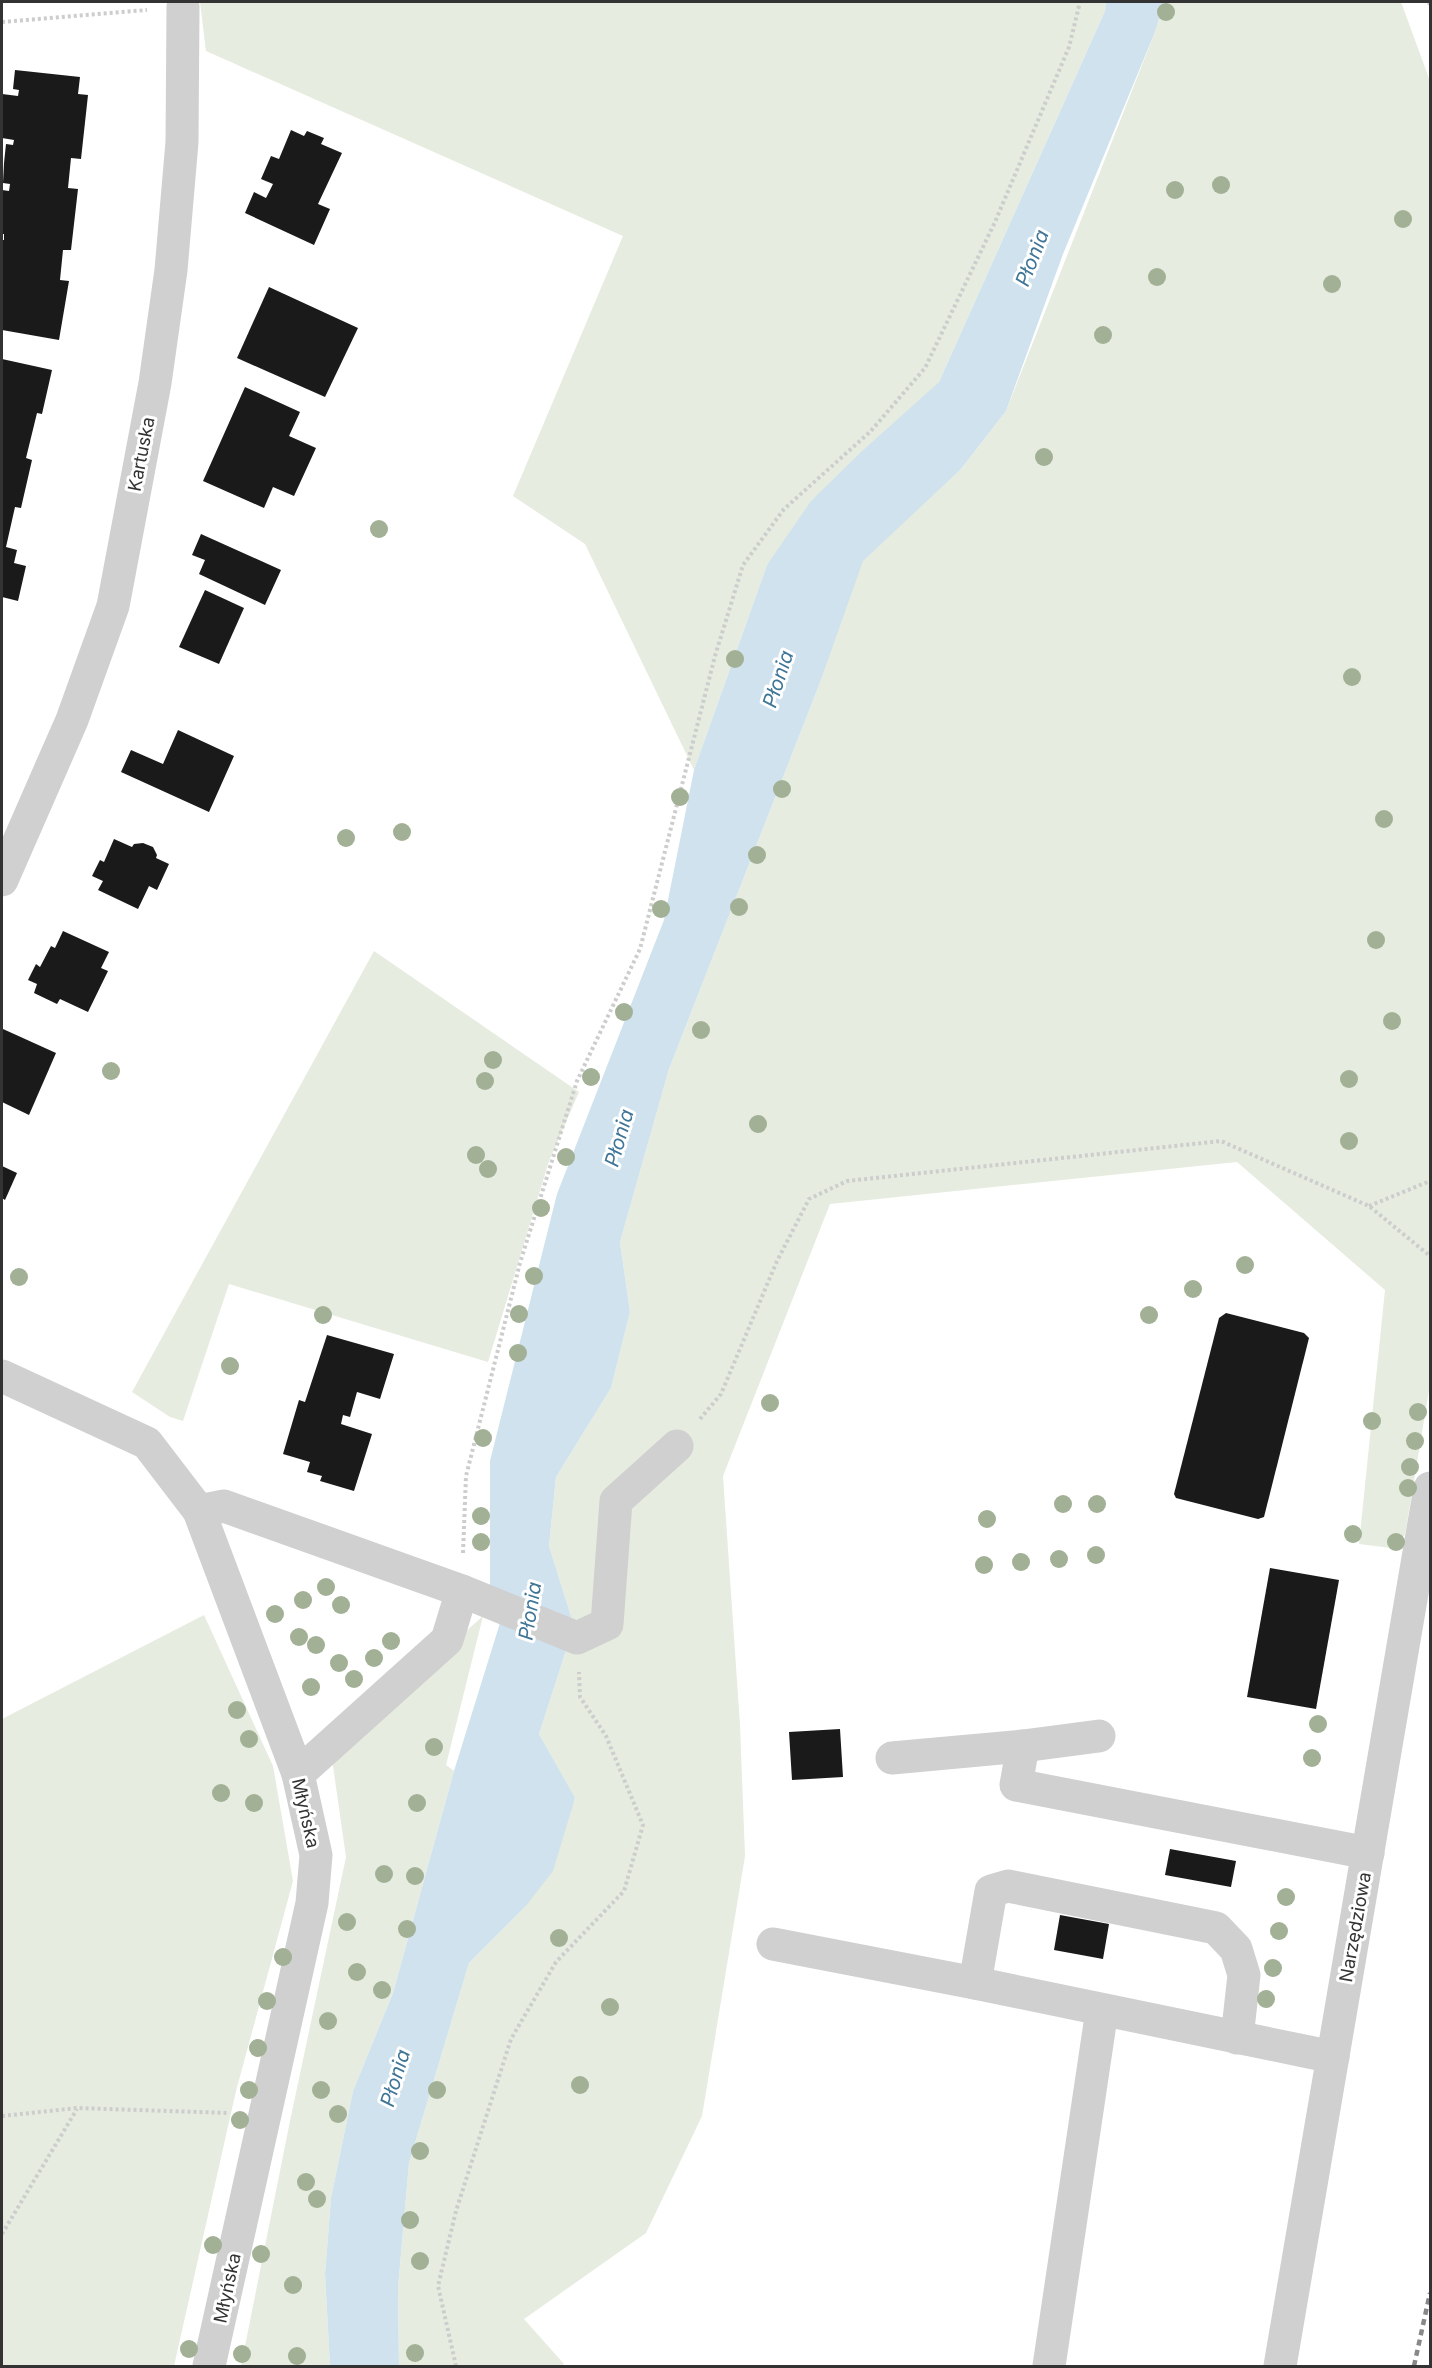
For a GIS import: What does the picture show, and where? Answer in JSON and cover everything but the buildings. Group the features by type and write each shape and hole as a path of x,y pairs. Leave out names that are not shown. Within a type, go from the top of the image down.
{"street":[{"name":"Kartuska","path":"2,880 72,720 112,606 155,383 171,270 182,142 183,7"},
{"name":"Młyńska","path":"2,1376 147,1443 199,1511 298,1774 316,1855 312,1903 209,2367"},
{"path":"199,1511 224,1506 462,1591 577,1638 607,1624 616,1501 677,1446"},
{"name":"Narzędziowa","path":"1280,2367 1431,1488"},
{"path":"298,1774 447,1640 462,1591"},
{"path":"892,1758 1023,1746 1099,1736"},
{"path":"1023,1746 1017,1785 1368,1853"},
{"path":"975,1983 992,1891 1008,1886 1216,1928 1236,1949 1244,1975 1237,2038"},
{"path":"773,1944 1333,2057"},
{"path":"1049,2367 1102,2010"}],"path":[{"path":"462,1591 466,1476 520,1263 577,1081 640,949 712,667 743,565 784,509 870,432 926,368 995,222 1069,47 1080,2"},
{"path":"1429,2 1431,6"},
{"path":"2,22 183,7"},
{"path":"677,1446 721,1394 777,1261 809,1199 847,1181 1221,1141 1369,1206 1431,1256"},
{"path":"1369,1206 1431,1181"},
{"path":"456,2367 438,2286 456,2211 511,2039 556,1962 624,1891 643,1825 606,1736 580,1697 577,1638"},
{"path":"2,2116 77,2108 265,2115"},
{"path":"2,2234 77,2108"}],"shaded area":[{"path":"200,2 1106,2 1105,11 939,382 767,565 694,770 585,544 513,496 623,236 206,51"},
{"path":"1164,2 1401,2 1430,81 1430,1384 1405,1535 1391,1548 1359,1544 1385,1290 1237,1162 830,1204 723,1476 740,1725 745,1856 702,2116 646,2233 524,2319 564,2364 560,2366 399,2366 398,2288 409,2163 469,1963 525,1907 575,1799 539,1734 574,1626 549,1546 556,1477 611,1388 630,1312 620,1242 669,1069 819,685 855,564 961,469 1006,411 1155,32"},
{"path":"374,951 579,1092 549,1161 488,1362 229,1284 183,1421 170,1417 132,1392"},
{"path":"204,1615 273,1766 293,1881 236,2091 174,2366 2,2366 2,1719"},
{"path":"483,1616 446,1765 454,1771 393,1993 353,2091 331,2198 325,2274 330,2366 241,2366 346,1857 331,1752"}],"water":[{"name":"Płonia","path":"1106,2 1164,2 1155,32 1063,254 1006,411 961,469 863,561 819,685 669,1069 620,1242 630,1312 611,1388 556,1477 549,1546 574,1626 539,1734 575,1798 553,1871 525,1907 469,1963 409,2163 398,2288 399,2366 330,2366 325,2274 331,2198 353,2091 393,1993 454,1771 500,1623 490,1589 490,1461 557,1194 664,920 694,770 767,565 811,501 939,382 1105,11"}],"railway":[{"path":"1414,2366 1430,2293"}]}
